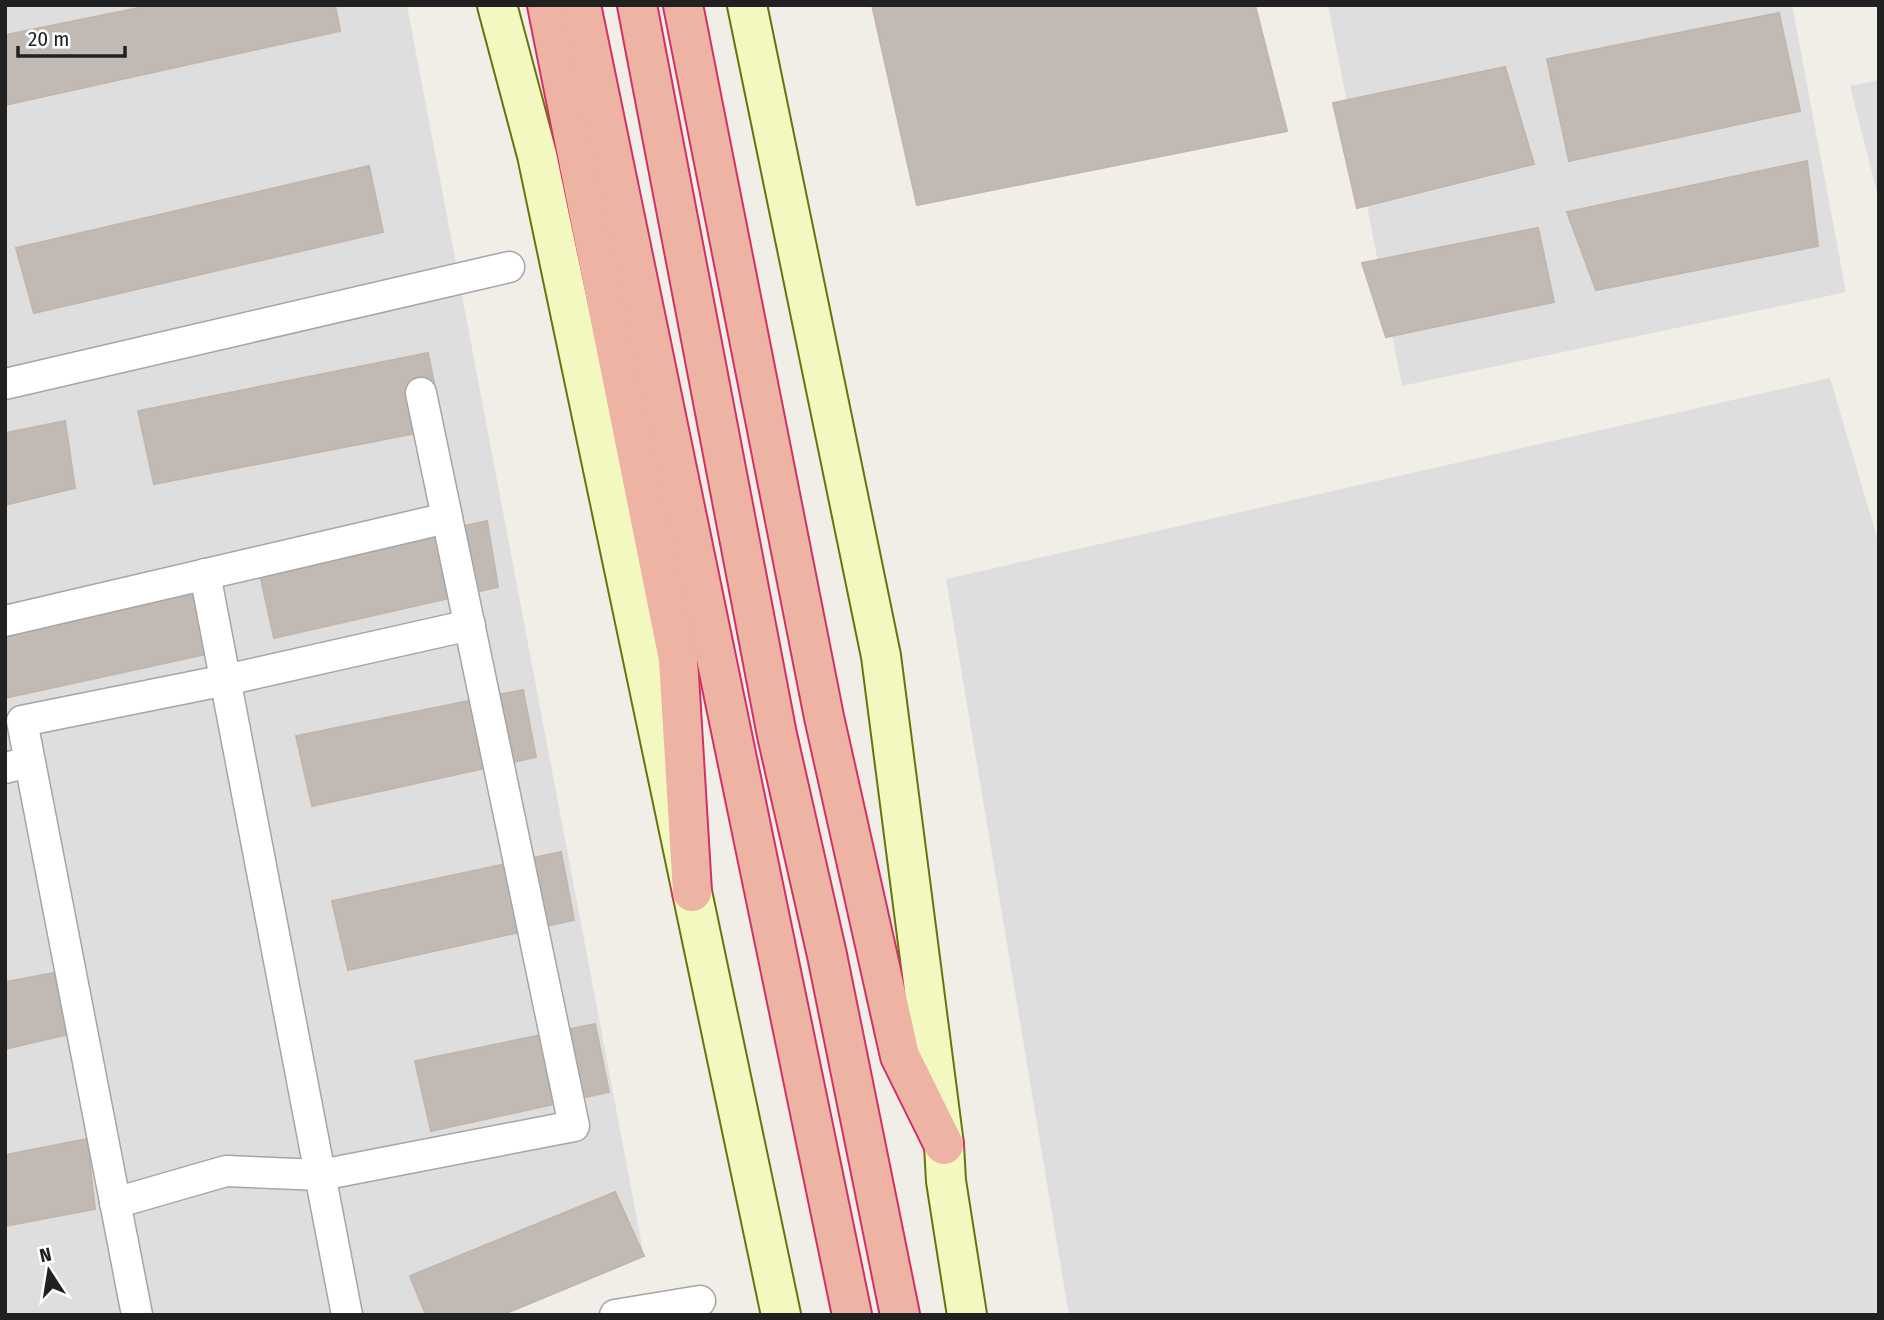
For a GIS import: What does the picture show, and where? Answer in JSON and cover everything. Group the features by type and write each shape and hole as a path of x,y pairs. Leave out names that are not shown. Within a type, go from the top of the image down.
{"highway":[{"path":"547,5 678,659 692,892"},
{"path":"581,5 852,1315"},
{"path":"637,5 776,736 827,955 900,1315"},
{"path":"683,5 824,718 900,1056 944,1145"}],"main road":[{"path":"496,5 537,155 781,1315"},
{"path":"747,5 880,656 944,1145 946,1181 967,1315"}],"street":[{"path":"5,384 509,267"},
{"path":"115,1203 226,1171 321,1175 574,1126 421,393"},
{"path":"5,621 447,518"},
{"path":"205,574 347,1315"},
{"path":"137,1315 115,1203 17,765 22,721 226,680 470,625"},
{"path":"615,1315 700,1301"}],"shaded area":[{"path":"5,5 407,5 644,1256 471,1315 5,1315"},
{"path":"1328,5 1792,5 1846,292 1402,386"},
{"path":"1879,80 1879,200 1850,86"},
{"path":"1830,378 1879,544 1879,1315 1069,1315 946,579"}],"building":[{"path":"153,5 335,5 340,31 5,105 5,35"},
{"path":"872,5 1255,5 1287,131 917,205"},
{"path":"1779,13 1800,111 1569,161 1547,59"},
{"path":"1505,67 1534,164 1357,208 1333,103"},
{"path":"1807,161 1818,246 1596,290 1567,212"},
{"path":"369,166 383,232 34,313 16,248"},
{"path":"1538,228 1554,302 1386,337 1362,263"},
{"path":"428,353 443,428 154,484 138,411"},
{"path":"65,421 75,488 5,505 5,433"},
{"path":"487,521 498,587 274,638 259,570"},
{"path":"212,586 225,650 5,698 5,630"},
{"path":"523,690 536,757 312,806 296,736"},
{"path":"561,852 574,920 348,970 332,901"},
{"path":"54,973 69,1034 5,1049 5,982"},
{"path":"595,1024 609,1092 431,1131 415,1061"},
{"path":"87,1139 95,1209 5,1226 5,1155"},
{"path":"615,1192 644,1256 502,1315 426,1315 410,1276"}]}
